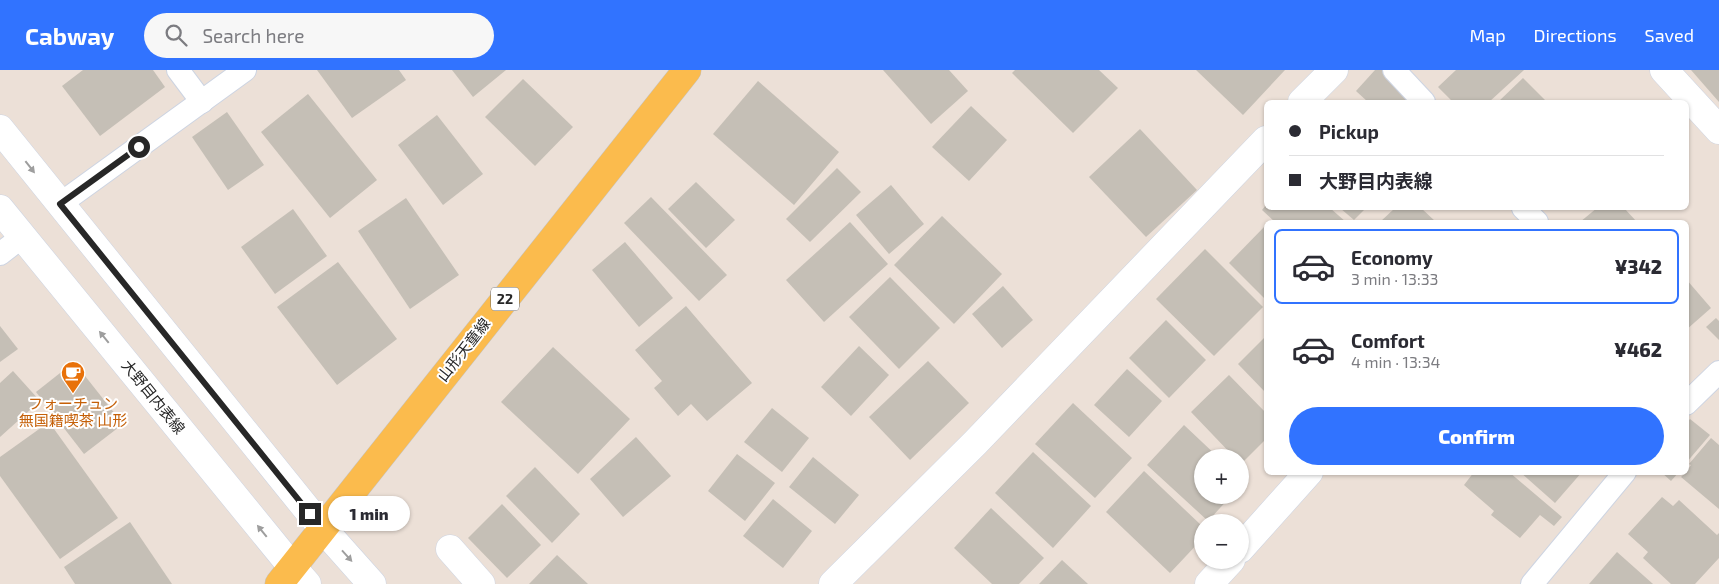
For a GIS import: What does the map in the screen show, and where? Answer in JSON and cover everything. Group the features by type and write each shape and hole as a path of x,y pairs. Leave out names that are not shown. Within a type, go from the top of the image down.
{"main road":[{"name":"山形天童線","path":"293,579 322,529 687,70"},
{"path":"1304,100 1334,70"},
{"path":"1664,70 1718,128"},
{"path":"0,129 322,529 372,584"},
{"path":"833,584 975,443 1264,142"},
{"name":"大野目内表線","path":"0,209 293,579"},
{"path":"1249,539 1306,475"},
{"path":"450,549 482,584"},
{"path":"1209,584 1222,569"}],"lane":[{"path":"178,70 202,102"},
{"path":"60,204 245,70"},
{"path":"1394,70 1422,100"},
{"path":"1524,210 1535,220"},
{"path":"0,254 22,237"},
{"path":"1691,390 1719,372"},
{"path":"1532,584 1623,475"}],"building":[{"path":"83,70 153,70 165,87 100,136 62,86"},
{"path":"317,70 399,70 406,80 352,118"},
{"path":"452,70 506,70 473,97"},
{"path":"883,70 949,70 968,91 931,124"},
{"path":"1015,70 1099,70 1118,88 1073,133 1012,73"},
{"path":"1196,70 1285,70 1243,115"},
{"path":"1375,70 1388,70 1420,100 1366,100 1356,91"},
{"path":"1456,70 1524,70 1491,100 1451,100 1438,87"},
{"path":"1691,70 1719,70 1719,102"},
{"path":"1523,78 1545,100 1500,100"},
{"path":"523,79 573,127 535,166 485,117"},
{"path":"758,81 839,152 794,205 713,134"},
{"path":"308,94 377,180 330,218 261,132"},
{"path":"971,106 1007,140 969,181 932,147"},
{"path":"227,112 264,165 228,190 192,137"},
{"path":"437,115 483,174 443,205 398,145"},
{"path":"1140,129 1197,190 1146,237 1089,177"},
{"path":"837,168 861,192 810,242 786,219"},
{"path":"696,182 735,220 706,248 668,209"},
{"path":"891,185 924,224 889,254 856,215"},
{"path":"651,197 727,275 699,301 624,223"},
{"path":"406,198 459,275 410,309 358,231"},
{"path":"1264,208 1264,210 1332,210 1344,220 1273,220 1262,210"},
{"path":"293,209 327,256 275,294 241,247"},
{"path":"1342,210 1364,210 1354,220"},
{"path":"1393,210 1423,210 1434,220 1382,220"},
{"path":"1595,210 1626,210 1635,220 1582,220"},
{"path":"942,216 1002,274 954,324 894,265"},
{"path":"850,222 888,264 824,322 786,280"},
{"path":"1264,227 1264,298 1229,263"},
{"path":"625,242 673,298 639,327 592,270"},
{"path":"1205,249 1263,307 1214,356 1156,299"},
{"path":"338,262 397,339 337,385 277,307"},
{"path":"890,277 940,328 899,369 849,317"},
{"path":"1689,282 1711,308 1689,327"},
{"path":"1003,286 1033,320 1002,348 972,314"},
{"path":"686,306 752,383 707,421 691,404 678,416 654,388 662,381 635,350"},
{"path":"1716,318 1719,321 1719,340 1706,327"},
{"path":"1166,320 1206,360 1169,398 1129,358"},
{"path":"0,326 18,349 0,362"},
{"path":"1264,338 1264,391 1238,364"},
{"path":"859,346 889,375 851,416 821,387"},
{"path":"553,347 630,419 578,474 501,402"},
{"path":"928,361 969,403 910,460 869,417"},
{"path":"74,362 123,424 84,454 36,392"},
{"path":"1127,369 1162,401 1129,437 1094,405"},
{"path":"13,371 40,401 0,437 0,383"},
{"path":"1229,375 1264,411 1264,441 1249,456 1249,449 1226,449 1191,412"},
{"path":"1073,403 1132,458 1095,498 1035,444"},
{"path":"772,408 809,438 782,472 744,442"},
{"path":"1690,419 1710,435 1689,460"},
{"path":"49,422 118,518 60,559 0,476 0,457"},
{"path":"1184,425 1209,449 1194,449 1194,504 1224,504 1214,514 1200,514 1147,465"},
{"path":"636,437 671,476 623,517 590,479"},
{"path":"1711,438 1719,445 1719,509 1681,477 1689,475 1691,465 1689,464"},
{"path":"1033,452 1091,506 1053,548 995,493"},
{"path":"737,454 775,483 745,521 708,491"},
{"path":"813,457 859,495 835,524 789,487"},
{"path":"535,467 580,514 552,543 506,496"},
{"path":"1144,471 1194,518 1194,548 1170,573 1106,512"},
{"path":"1472,475 1513,475 1562,517 1554,526 1540,515 1520,538 1491,515 1494,511 1464,485"},
{"path":"1523,475 1579,475 1555,503"},
{"path":"1664,475 1676,475 1671,481"},
{"path":"1662,497 1673,506 1679,500 1717,535 1719,533 1719,558 1695,584 1671,584 1643,558 1648,552 1628,534"},
{"path":"773,499 812,531 783,568 743,536"},
{"path":"502,504 541,545 507,578 468,538"},
{"path":"991,508 1044,558 1019,584 992,584 954,548"},
{"path":"130,522 172,584 75,584 64,567"},
{"path":"1617,552 1653,584 1589,584"},
{"path":"557,555 588,584 529,584"},
{"path":"1062,560 1088,584 1039,584"}],"place":[{"name":"フォーチュン 無国籍喫茶 山形","path":"73,394"}],"route":[{"path":"139,147 60,204 310,514"}]}
